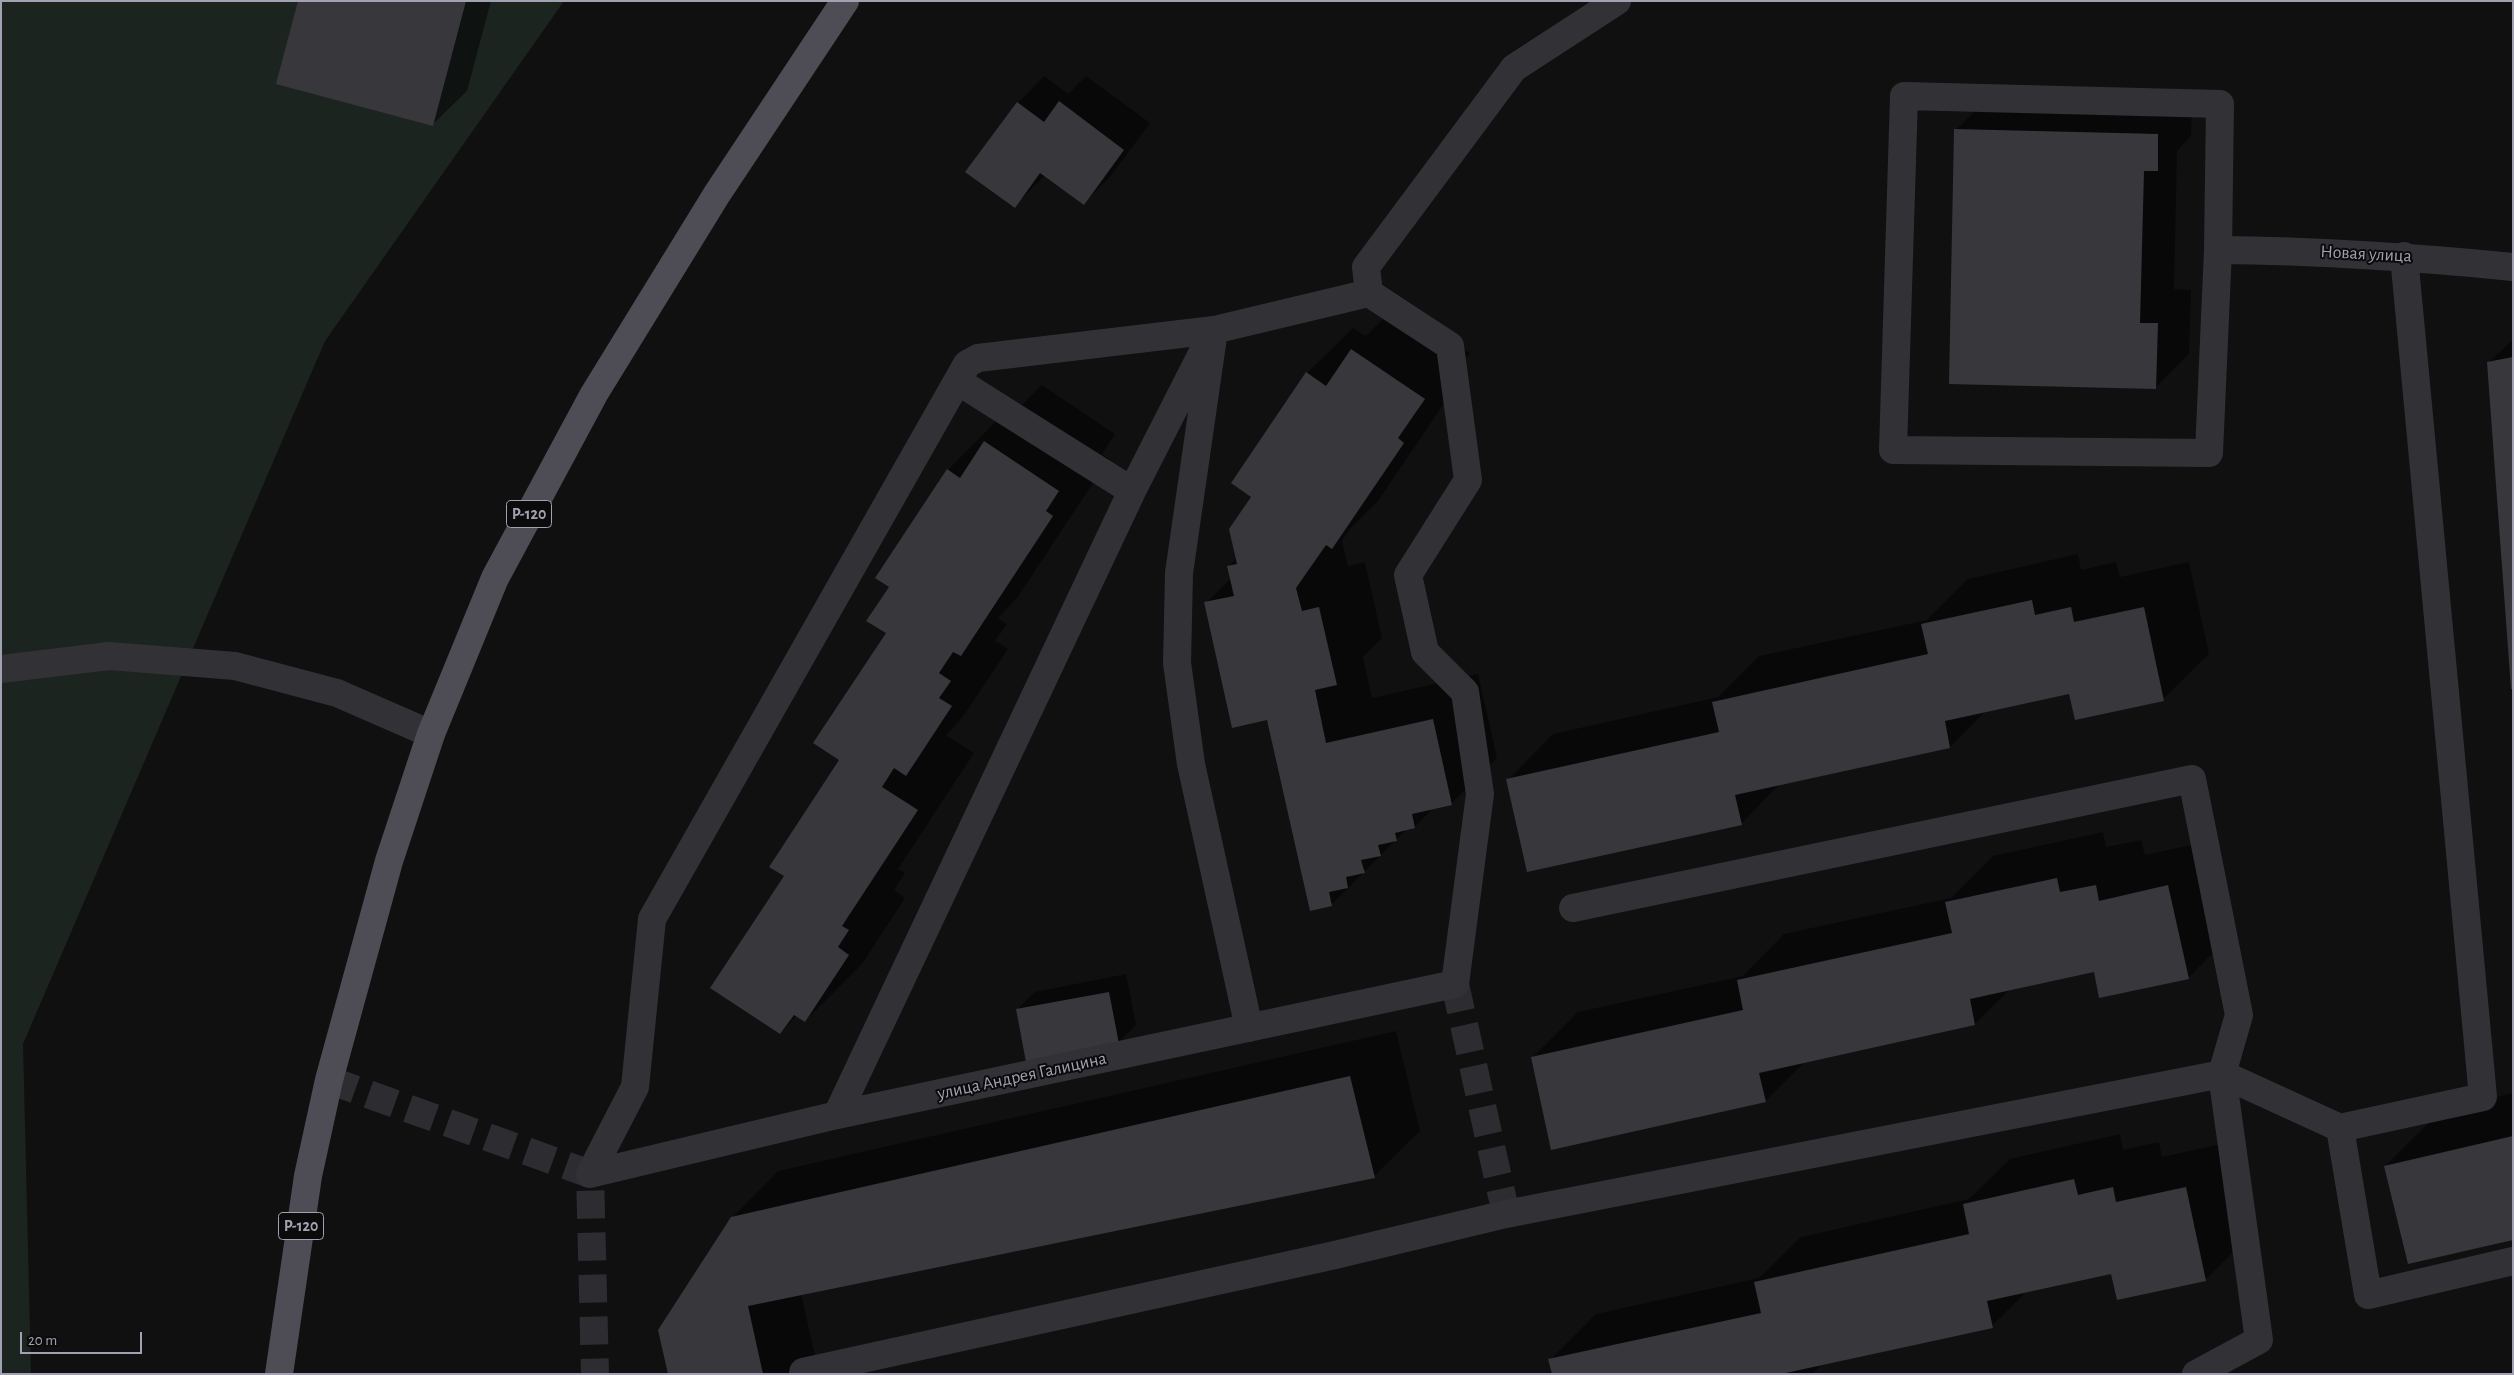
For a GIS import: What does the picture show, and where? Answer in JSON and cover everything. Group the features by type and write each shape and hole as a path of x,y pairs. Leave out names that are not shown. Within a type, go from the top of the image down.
{"main road":[{"name":"Р-120","path":"279,1374 308,1176 329,1080 389,861 431,734 495,578 594,394 717,194 845,1"}],"street":[{"path":"1132,491 959,382 967,364 978,358 1214,330 1369,293 1366,267 1514,68 1617,1"},
{"path":"1904,96 2220,104 2218,250 2209,453 1894,450 1904,96"},
{"name":"Новая улица","path":"2218,250 2300,250 2404,256 2513,267"},
{"path":"803,1374 803,1372 1335,1255 1506,1214 2222,1074 2340,1128 2483,1097 2404,256"},
{"name":"улица Андрея Галицина","path":"959,382 652,919 635,1087 590,1174 837,1116 1455,984 1480,794 1465,692 1424,652 1408,574 1468,480 1450,346 1369,293"},
{"path":"837,1116 1132,491 1214,330"},
{"path":"1214,330 1178,573 1178,663 1190,764 1249,1028"},
{"path":"1,669 108,656 235,666 337,693 431,734"},
{"path":"1573,908 2192,779 2239,1015 2222,1074 2260,1340 2196,1374"},
{"path":"2340,1128 2368,1295 2513,1261"}],"shaded area":[{"path":"1,1 564,1 325,341 23,1044 31,1374 1,1374"}],"building":[{"path":"298,1 466,1 433,126 276,84"},
{"path":"1059,101 1124,150 1084,205 1040,173 1015,208 965,172 1017,102 1044,122"},
{"path":"1954,129 2158,134 2158,171 2144,171 2140,323 2158,323 2156,389 1949,384"},
{"path":"1351,349 1425,399 1398,438 1404,443 1332,549 1326,545 1296,588 1302,611 1319,607 1337,685 1315,690 1326,743 1433,719 1452,805 1412,814 1415,828 1395,833 1397,841 1378,845 1381,856 1361,860 1365,873 1346,877 1348,888 1329,892 1332,906 1310,911 1267,720 1232,728 1204,602 1234,596 1227,566 1237,564 1229,529 1251,497 1231,483 1306,372 1326,386"},
{"path":"2513,357 2513,689 2511,689 2487,362"},
{"path":"984,441 1059,491 1046,511 1053,516 961,656 953,652 939,673 951,681 939,698 952,706 906,776 894,768 882,787 918,810 842,926 849,930 838,947 849,955 805,1022 794,1015 780,1034 710,988 784,876 769,867 839,760 813,743 886,633 866,621 889,587 875,578 947,469 960,478"},
{"path":"2032,600 2035,615 2071,607 2074,622 2144,607 2164,701 2075,720 2069,694 1945,721 1950,748 1735,795 1742,825 1527,872 1506,779 1719,732 1712,702 1928,654 1921,624"},
{"path":"2057,878 2060,892 2096,885 2099,901 2168,885 2189,979 2099,998 2094,972 1970,999 1975,1025 1759,1073 1766,1102 1551,1150 1531,1057 1743,1010 1737,980 1952,933 1945,902"},
{"path":"1109,992 1119,1044 1026,1062 1016,1009"},
{"path":"1350,1076 1375,1178 748,1306 763,1374 668,1374 658,1330 731,1217"},
{"path":"2513,1136 2513,1240 2408,1264 2384,1166"},
{"path":"2074,1179 2078,1195 2113,1187 2116,1202 2186,1187 2206,1281 2117,1300 2111,1274 1987,1301 1993,1328 1781,1374 1552,1374 1548,1359 1761,1313 1754,1282 1969,1234 1963,1204"}],"tunnel":[{"path":"1455,984 1506,1214"},
{"path":"329,1080 590,1174 595,1374"}]}
